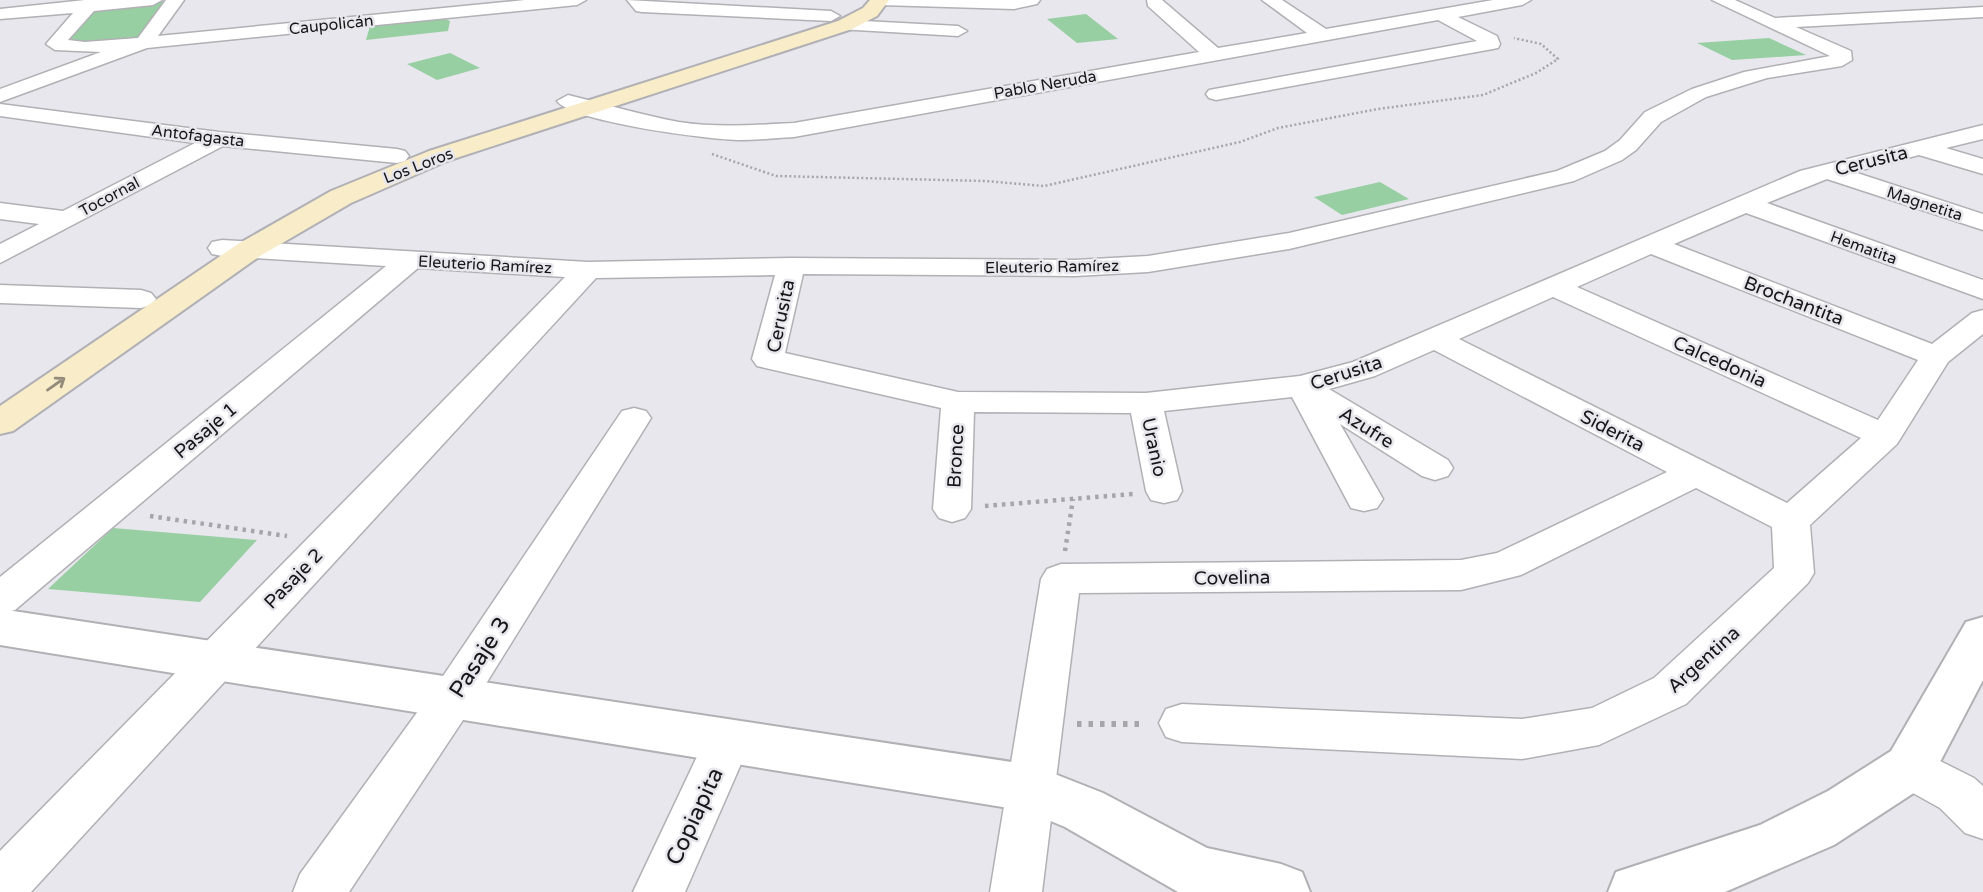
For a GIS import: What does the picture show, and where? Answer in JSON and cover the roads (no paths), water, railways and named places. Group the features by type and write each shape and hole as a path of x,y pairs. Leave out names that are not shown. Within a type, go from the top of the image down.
{"main road":[{"name":"Los Loros","path":"838,20 854,0"},
{"name":"Los Loros","path":"0,396 141,299 235,249 397,156 576,104 870,12 880,0"},
{"name":"Los Loros","path":"0,423 235,249 395,173 576,104"}],"street":[{"path":"0,14 91,3 153,0"},
{"path":"0,96 144,43 175,0"},
{"name":"Caupolicán","path":"91,3 55,44 85,48 284,29 418,8 577,0"},
{"path":"636,0 642,7 958,31"},
{"path":"880,0 1014,4 1031,0"},
{"path":"1271,0 1324,36"},
{"name":"Pablo Neruda","path":"576,104 682,129 740,133 793,130 1432,16 1472,4 1522,0"},
{"path":"1721,0 1772,23 1983,12"},
{"path":"1154,2 1213,55"},
{"path":"1216,94 1491,44 1490,40 1401,6"},
{"path":"284,29 292,10"},
{"name":"Eleuterio Ramírez","path":"235,249 588,270 791,267 1075,268 1148,264 1289,241 1565,176 1599,163 1627,146 1649,120 1686,98 1758,71 1842,60 1844,55 1772,23"},
{"name":"Antofagasta","path":"0,110 219,139 397,156"},
{"path":"0,123 25,113"},
{"name":"Cerusita","path":"791,267 768,359 958,402 1146,403 1302,386 1364,369 1809,176 1983,132"},
{"name":"Tocornal","path":"0,254 219,139"},
{"path":"1920,148 1983,167"},
{"name":"Magnetita","path":"1827,171 1983,222"},
{"name":"Hematita","path":"1745,204 1983,290"},
{"path":"0,211 64,219"},
{"name":"Brochantita","path":"1651,244 1937,356"},
{"name":"Pasaje 1","path":"0,599 411,260"},
{"name":"Pasaje 2","path":"0,888 588,270"},
{"name":"Calcedonia","path":"1554,287 1885,436"},
{"path":"0,294 141,299"},
{"path":"1791,521 1885,436 1937,356 1983,319"},
{"name":"Siderita","path":"1434,338 1791,521"},
{"name":"Azufre","path":"1302,386 1434,468"},
{"name":"Azufre","path":"1302,386 1364,499"},
{"name":"Bronce","path":"953,509 958,402"},
{"name":"Uranio","path":"1146,403 1164,491"},
{"name":"Pasaje 3","path":"319,892 453,698 634,418"},
{"name":"Covelina","path":"1032,788 1061,579 1461,575 1507,565 1696,472"},
{"name":"Argentina","path":"1182,723 1522,739 1599,726 1670,691 1794,573 1791,521"},
{"path":"0,627 1032,788 1084,810 1211,883 1281,892"},
{"path":"1637,892 1737,878 1862,802 1910,767 1983,635"},
{"name":"Copiapita","path":"659,892 728,741"},
{"path":"1910,767 1957,793 1983,817"},
{"path":"1016,892 1032,788"}]}
